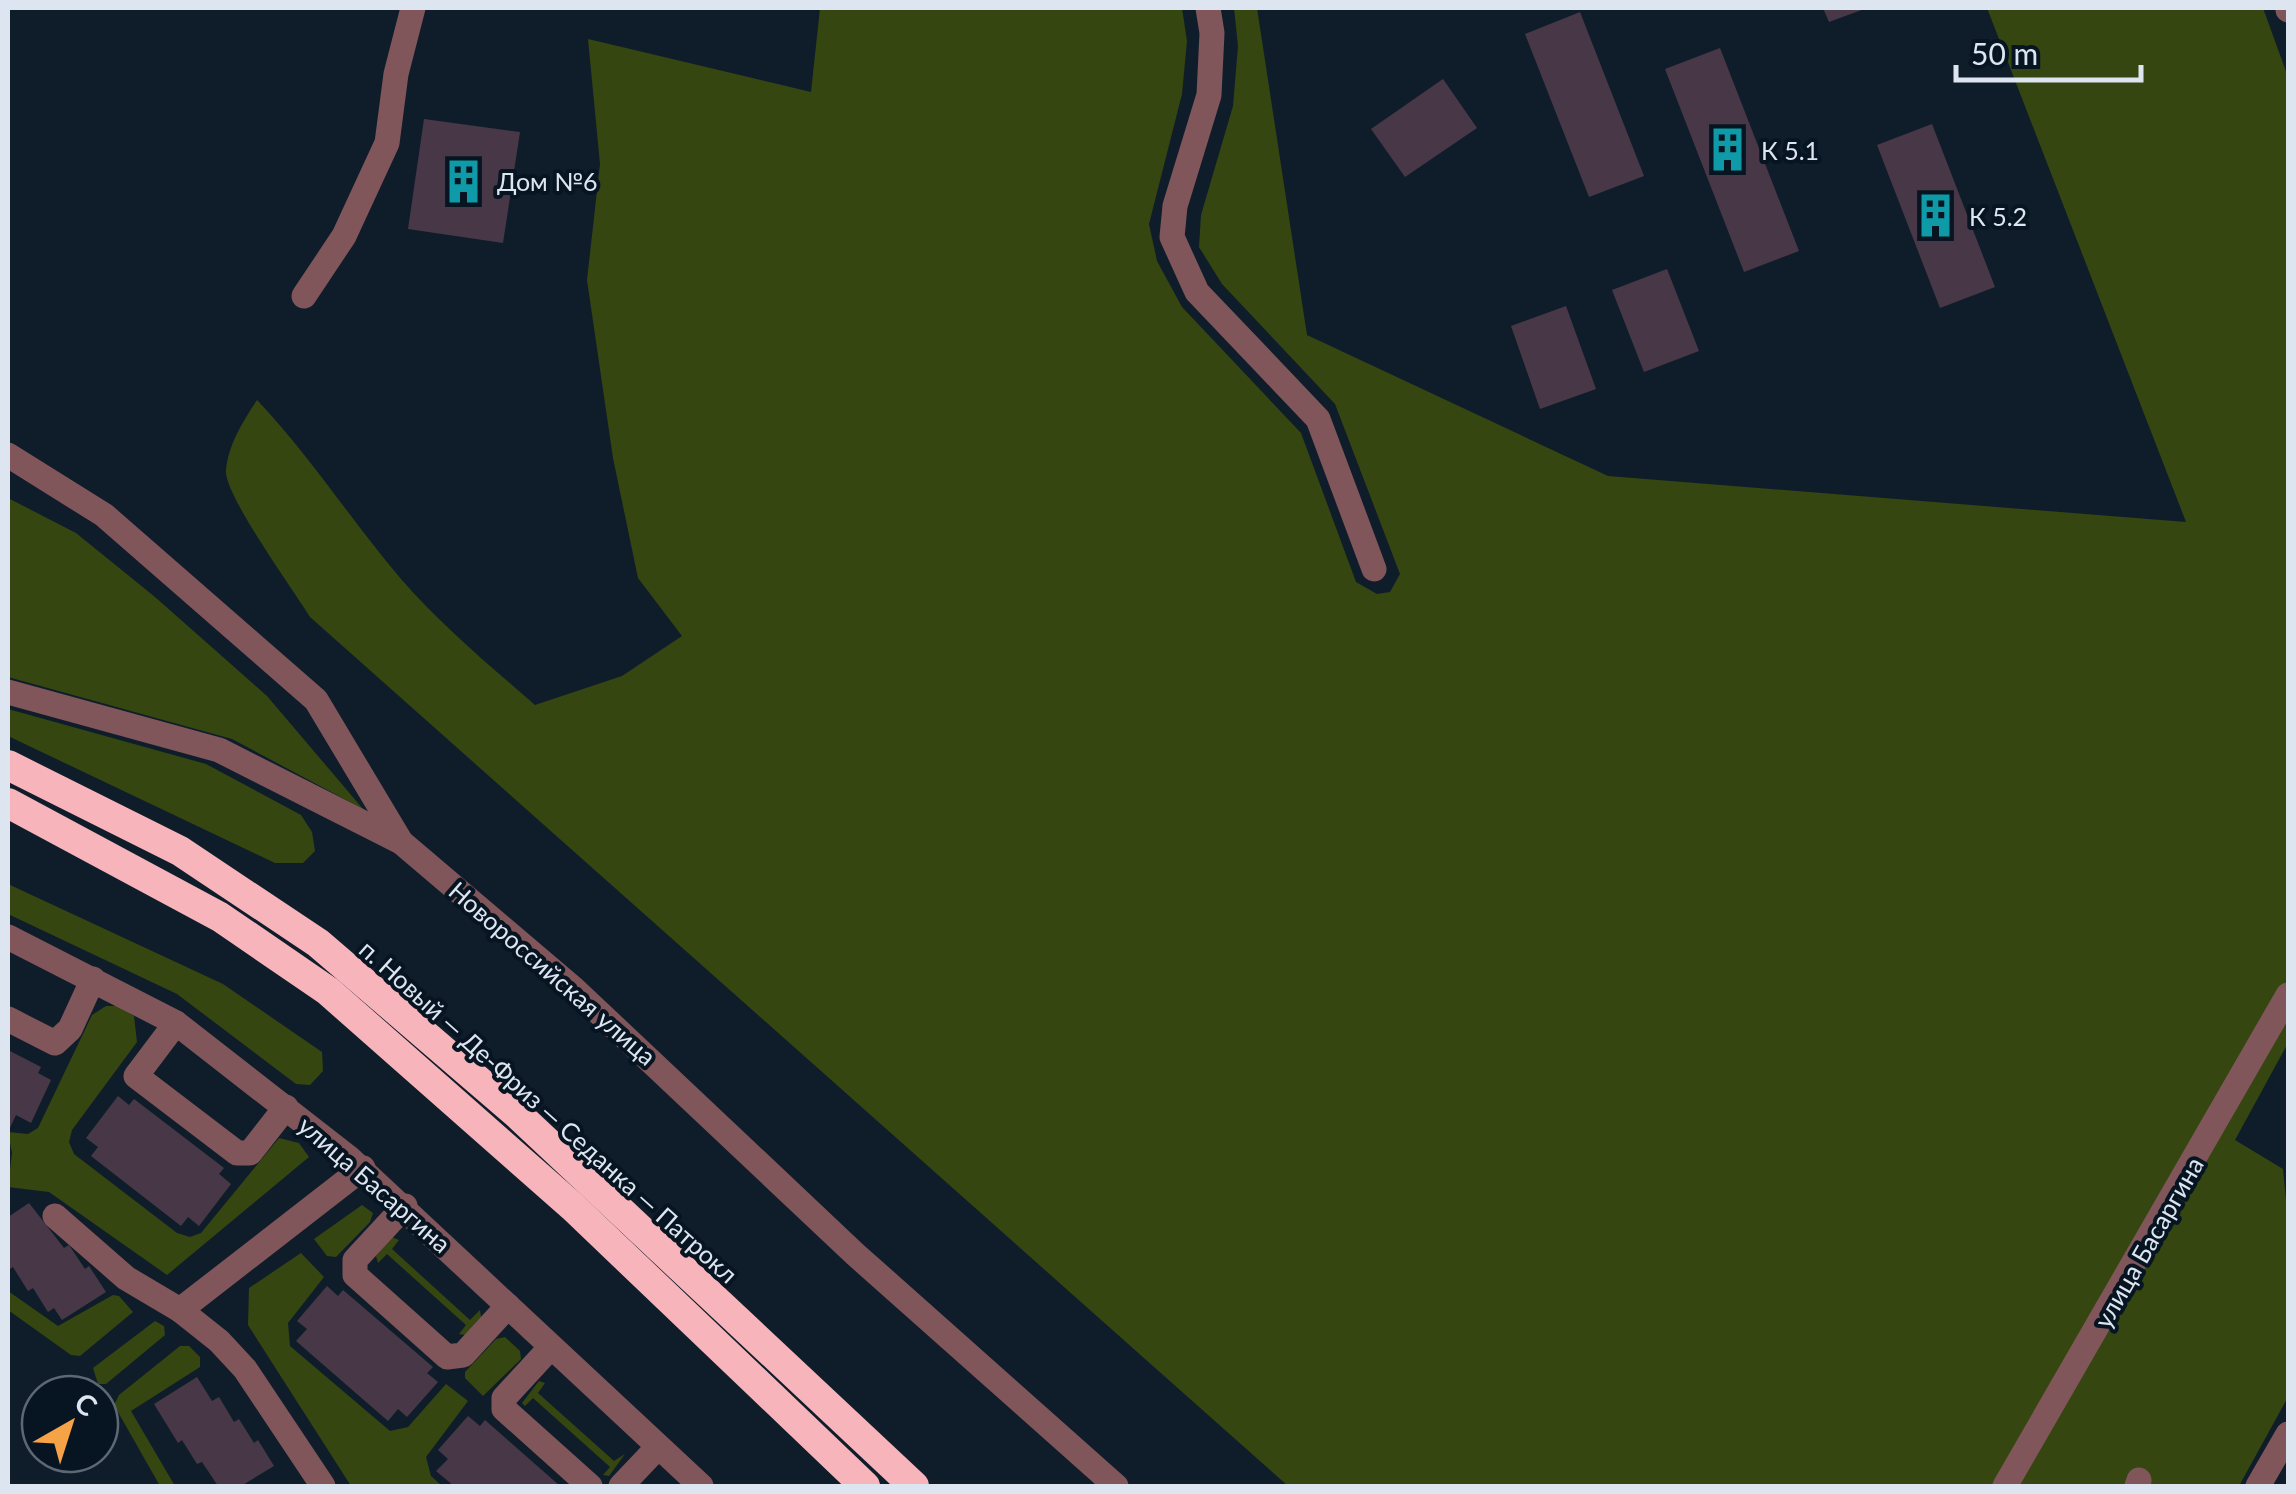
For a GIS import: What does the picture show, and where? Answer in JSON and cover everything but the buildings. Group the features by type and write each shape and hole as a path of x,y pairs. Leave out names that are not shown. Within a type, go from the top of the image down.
{"highway":[{"name":"п. Новый — Де-Фриз — Седанка — Патрокл","path":"8,765 180,850 318,944 515,1112 914,1486"},
{"path":"8,803 220,918 328,991 573,1207 865,1486"}],"street":[{"path":"304,296 344,236 388,143 396,74 413,8"},
{"path":"1208,8 1212,33 1209,95 1175,206 1172,237 1197,292 1318,420 1374,569"},
{"name":"Новороссийская улица","path":"8,455 104,515 316,700 401,842 574,988 855,1254 1116,1486"},
{"path":"8,692 220,750 401,842"},
{"name":"улица Басаргина","path":"8,937 176,1023 286,1107 405,1206 701,1486"},
{"path":"8,1020 55,1043 70,1029 93,979"},
{"name":"улица Басаргина","path":"2005,1486 2288,995"},
{"path":"176,1023 136,1076 237,1153 250,1152 286,1107"},
{"path":"180,1310 363,1168"},
{"path":"405,1206 355,1260 354,1275 447,1357 463,1354 508,1306"},
{"path":"54,1216 126,1278 180,1310 246,1369 323,1486"},
{"path":"551,1347 504,1398 504,1409 590,1486"},
{"path":"2258,1486 2288,1434"},
{"path":"621,1486 658,1447"}],"green space":[{"path":"820,8 1182,8 1187,41 1182,94 1149,224 1157,261 1182,307 1301,433 1356,582 1377,594 1390,592 1400,574 1335,404 1222,284 1199,247 1201,215 1233,106 1238,46 1234,8 1257,8 1307,335 1608,476 2186,522 1987,8 2263,8 2288,77 2288,997 2010,1486 1288,1486 310,617 247,520 228,482 230,451 257,400 417,596 535,705 622,676 682,636 638,578 613,458 587,280 600,164 588,39 811,92"},
{"path":"8,498 76,533 155,597 267,696 363,809 232,739 8,677"},
{"path":"8,709 206,764 301,815 312,832 315,851 303,863 275,863 8,736"},
{"path":"8,884 223,984 322,1052 323,1071 310,1085 296,1084 177,994 8,914"},
{"path":"106,1006 118,1006 134,1016 137,1042 72,1130 69,1142 74,1154 177,1233 190,1237 201,1233 279,1138 299,1143 309,1157 167,1275 49,1192 8,1187 12,1153 8,1132 28,1134 38,1128 92,1015"},
{"path":"2288,1016 2288,1043 2235,1140 2283,1169 2288,1221 2288,1397 2239,1486 2018,1486"},
{"path":"362,1205 373,1213 370,1222 336,1257 327,1256 314,1239"},
{"path":"392,1237 399,1240 392,1249 470,1320 480,1310 481,1317 465,1335 459,1334 466,1325 387,1254 378,1263 376,1256"},
{"path":"301,1253 324,1277 288,1323 290,1346 390,1431 408,1427 446,1384 468,1401 426,1457 431,1476 442,1486 351,1486 248,1325 249,1288"},
{"path":"8,1291 58,1326 113,1295 119,1296 133,1312 80,1356 71,1355 8,1310"},
{"path":"155,1321 164,1326 165,1335 118,1374 95,1374 93,1368"},
{"path":"505,1337 520,1351 521,1359 483,1396 465,1378 465,1372 496,1339"},
{"path":"180,1346 189,1346 200,1357 200,1367 131,1411 175,1486 160,1486 120,1416 120,1394"},
{"path":"539,1381 545,1383 538,1393 614,1461 625,1454 609,1476 603,1475 610,1467 533,1398 525,1406 522,1403"}],"place":[{"name":"К 5.1","path":"1728,150"},
{"name":"Дом №6","path":"464,181"},
{"name":"К 5.2","path":"1936,216"}]}
